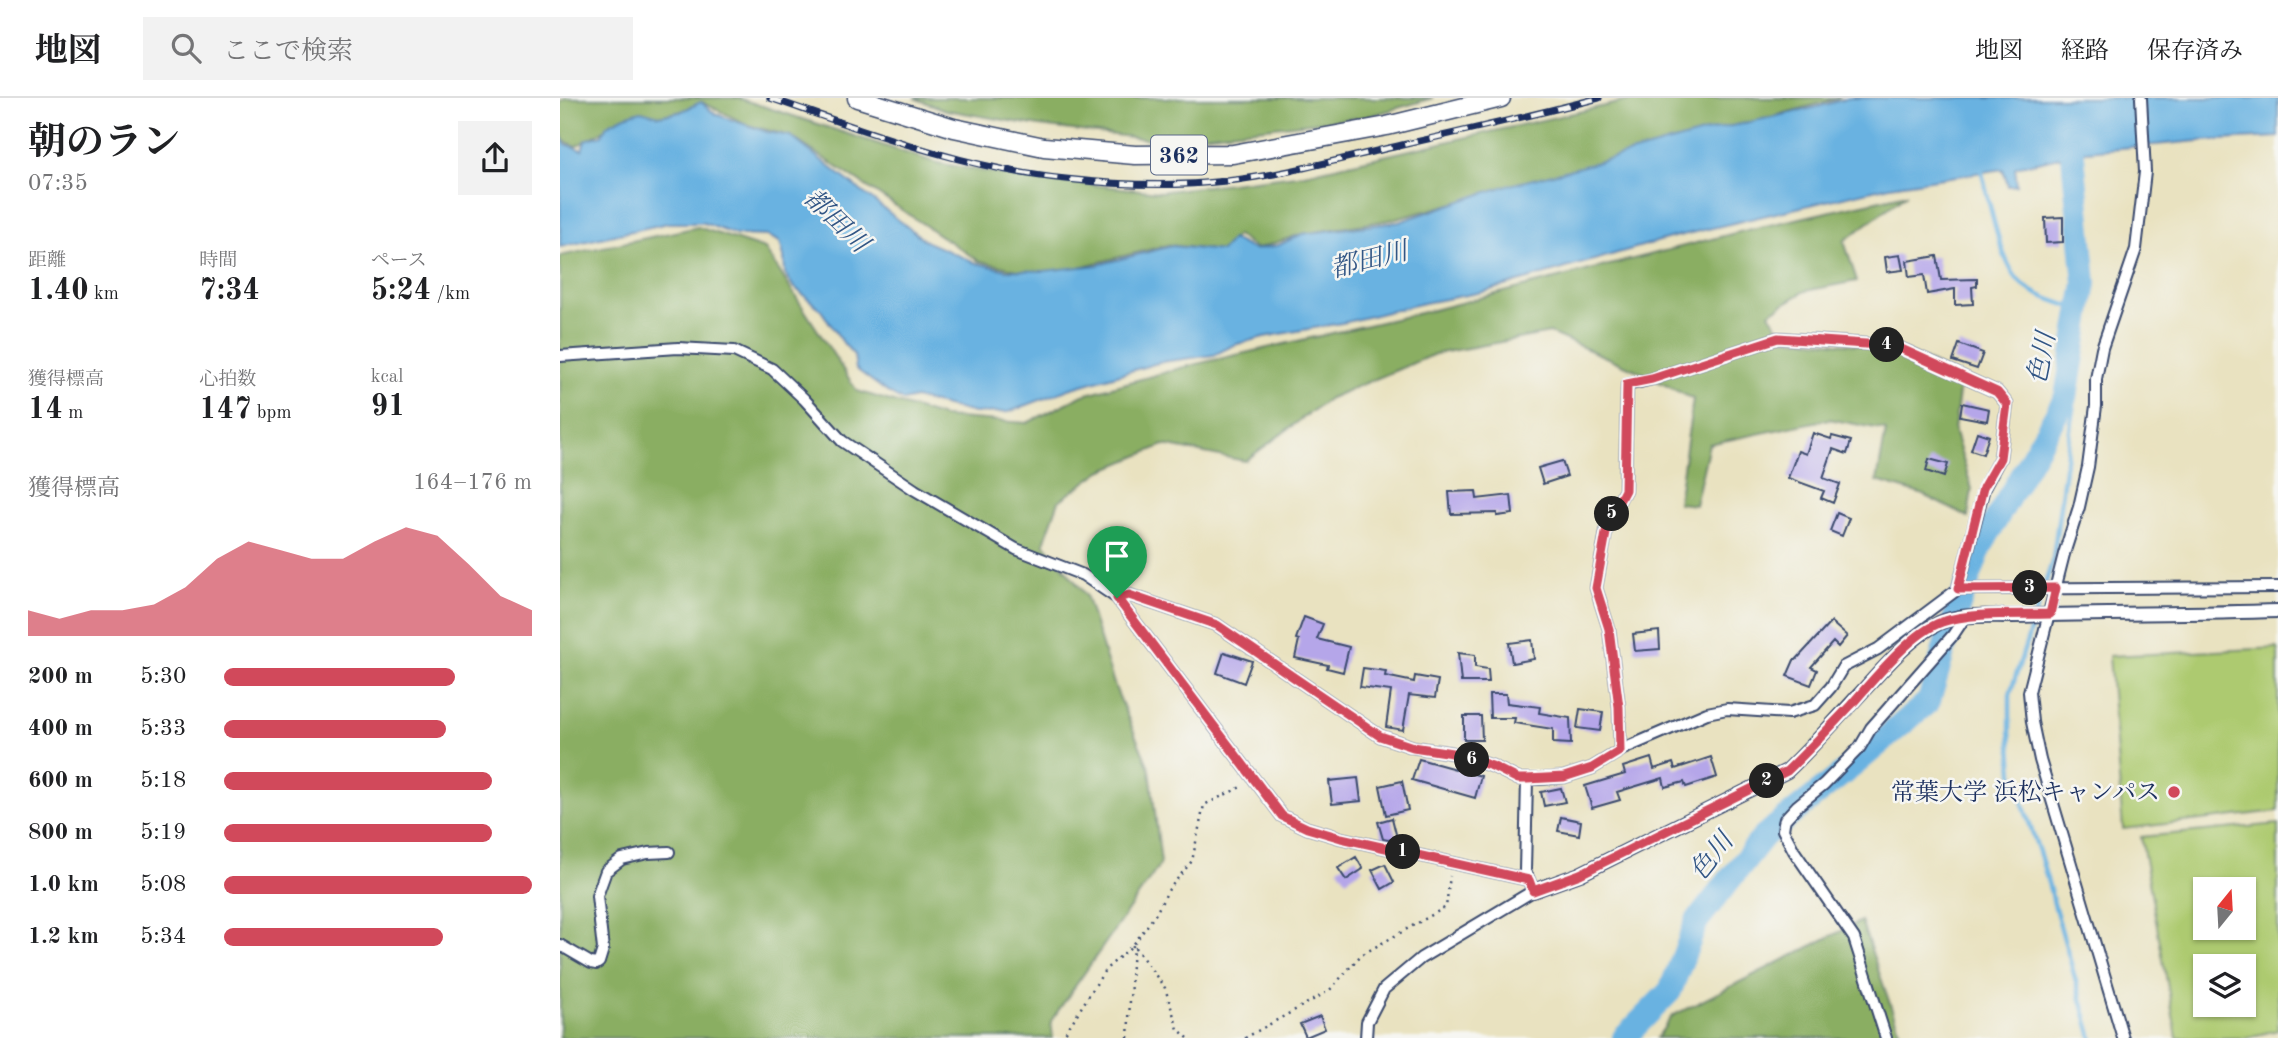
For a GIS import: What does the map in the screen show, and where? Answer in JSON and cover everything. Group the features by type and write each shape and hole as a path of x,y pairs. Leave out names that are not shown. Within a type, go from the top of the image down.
{"highway":[{"name":"362","path":"857,98 954,128 1044,147 1135,155 1233,154 1387,126 1501,98"}],"street":[{"path":"2123,1038 2040,760 2029,692 2088,467 2096,379 2102,348 2136,249 2146,172 2141,98"},
{"path":"1620,751 1619,707 1609,629 1596,588 1608,522 1625,490 1627,384 1652,379 1778,338 1895,346 1997,392 2007,404 2000,458 1983,488 1958,589"},
{"path":"560,356 678,348 734,351 772,369 842,441 915,490 1016,549 1083,575 1117,598 1282,816 1307,828 1341,838 1452,863 1531,886"},
{"path":"1117,598 1129,595 1217,625 1380,736 1413,747 1452,753 1492,766 1518,779 1527,779 1564,777 1592,768 1620,751 1707,713 1727,709 1789,713 1815,705 1831,688 1843,667 1878,649 1958,589 2278,587"},
{"path":"1366,1038 1367,1022 1384,989 1421,958 1531,886 1580,874 1787,771 1886,665 1914,640 1940,622 1965,617 2050,614 2278,611"},
{"path":"1886,1038 1854,938 1794,851 1783,830 1784,823 1797,807 1860,747 1871,728 1953,635 1965,617"},
{"path":"1527,779 1525,872 1531,886"},
{"path":"560,945 591,963 599,962 603,948 597,896 607,871 622,859 648,853 669,852"}],"path":[{"path":"1062,1038 1105,970 1133,945 1156,915 1169,889 1192,862 1204,805 1256,780"},
{"path":"1245,1038 1329,990 1361,955 1446,907 1452,863"},
{"path":"1128,1038 1133,945"},
{"path":"1133,945 1165,988 1178,1029 1188,1038"}],"green space":[{"path":"566,98 738,98 937,163 1018,177 1159,192 1304,174 1640,98 1840,98 1396,219 1302,234 1256,249 1237,235 1221,251 1168,245 1043,276 979,261 790,136 748,125 702,102 682,111 659,116 637,112 576,146 564,141 560,129 560,102"},
{"path":"914,98 1433,98 1366,117 1156,140 1039,126 946,110"},
{"path":"1907,194 1844,241 1857,281 1805,291 1769,313 1785,338 1901,349 1961,377 1954,430 1972,489 1968,517 1921,494 1877,481 1886,430 1829,419 1709,444 1695,505 1678,503 1693,399 1638,371 1550,333 1435,354 1330,398 1245,461 1164,445 1101,471 1059,501 1044,543 1086,595 1115,687 1150,770 1161,863 1051,1021 1053,1038 560,1038 560,256 698,227 765,249 857,391 943,417 1027,423 1083,395 1188,366 1429,311 1743,231"},
{"path":"2278,648 2278,811 2123,829 2109,656"},
{"path":"2278,824 2278,1030 2244,1038 2177,1038 2141,837"},
{"path":"1861,921 1902,1038 1657,1038 1672,1016"}],"water":[{"name":"都田川","path":"1849,98 2278,98 2278,137 2086,151 2015,167 2017,185 2008,186 2003,169 1890,186 1670,238 1483,292 1264,337 1234,345 1214,355 1161,362 1069,389 1009,412 974,413 915,398 903,401 887,392 856,369 854,355 820,309 793,286 785,274 780,242 768,236 736,235 704,223 668,223 560,247 560,136 565,144 582,150 585,140 602,135 607,125 625,116 641,111 659,116 680,112 701,102 715,114 767,132 790,136 927,242 976,263 1007,270 1044,271 1097,265 1172,246 1221,251 1232,239 1254,250 1279,245 1302,234 1399,222 1502,187 1713,130"}],"building":[{"path":"2063,217 2063,242 2046,243 2045,218"},
{"path":"1900,255 1903,270 1887,272 1885,257"},
{"path":"1937,256 1941,280 1977,279 1977,286 1972,287 1973,304 1955,305 1955,289 1927,294 1924,275 1909,277 1907,261"},
{"path":"1959,344 1983,353 1977,369 1953,361"},
{"path":"1962,403 1989,409 1987,421 1960,416"},
{"path":"1977,432 1989,436 1983,454 1971,450"},
{"path":"1813,433 1831,439 1832,436 1851,441 1847,454 1833,449 1823,478 1840,484 1833,503 1821,498 1824,491 1788,478 1798,451 1806,454"},
{"path":"1929,459 1948,464 1944,477 1926,471"},
{"path":"1562,461 1567,476 1543,484 1538,468"},
{"path":"1476,491 1477,499 1511,495 1513,514 1451,514 1449,492"},
{"path":"1837,513 1849,518 1842,536 1830,531"},
{"path":"1304,617 1323,624 1317,639 1349,647 1343,672 1327,668 1328,665 1295,658 1299,640 1296,639"},
{"path":"1831,622 1847,636 1838,647 1833,642 1811,667 1817,670 1811,685 1787,676 1794,660"},
{"path":"1659,631 1660,649 1635,651 1633,634"},
{"path":"1532,640 1534,659 1512,663 1509,643"},
{"path":"1224,652 1252,661 1244,683 1217,673"},
{"path":"1458,653 1475,655 1475,667 1488,669 1489,682 1461,682"},
{"path":"1363,668 1386,671 1385,676 1414,682 1415,676 1438,680 1435,698 1409,695 1403,730 1386,727 1391,691 1360,687"},
{"path":"1489,694 1506,694 1507,703 1540,707 1539,713 1570,718 1571,744 1553,743 1553,729 1514,723 1515,718 1490,718"},
{"path":"1580,709 1603,712 1600,731 1577,728"},
{"path":"1464,716 1481,716 1482,740 1464,740"},
{"path":"1711,757 1717,777 1686,787 1684,782 1665,787 1663,778 1617,792 1620,800 1592,808 1585,786 1625,774 1623,767 1651,758 1654,769 1673,763 1675,769"},
{"path":"1419,759 1481,776 1475,798 1412,780"},
{"path":"1358,778 1361,801 1332,804 1329,781"},
{"path":"1402,781 1408,810 1386,815 1380,786"},
{"path":"1561,788 1565,802 1544,806 1541,792"},
{"path":"1561,817 1581,821 1579,835 1558,831"},
{"path":"1392,818 1397,838 1383,839 1378,822"},
{"path":"1356,857 1363,869 1346,880 1338,868"},
{"path":"1385,864 1394,882 1382,889 1372,870"},
{"path":"1320,1016 1325,1029 1306,1037 1300,1024"}],"waterway":[{"name":"色川","path":"1624,1038 1670,991 1697,921 1764,836 1929,701 1948,636 1980,548 2066,397 2085,283 2070,124"},
{"path":"1980,166 2001,246 2014,274 2035,293 2082,311 2087,324 2053,559 2010,694 2010,731 2013,774 2041,858 2092,1038"}],"railway":[{"path":"770,98 916,147 991,167 1086,181 1166,185 1226,181 1292,170 1599,98"}],"place":[{"name":"常葉大学 浜松キャンパス","path":"2174,792"}],"route":[{"path":"1778,338 1895,346 1997,392 2007,404 2000,458 1983,488 1958,589 2056,588 2050,614 1965,617 1940,622 1914,640 1886,665 1787,771 1580,874 1533,891 1529,880 1341,838 1307,828 1282,816 1117,598 1129,595 1217,625 1380,736 1413,747 1452,753 1492,766 1518,779 1564,777 1592,768 1620,751 1619,707 1609,629 1596,588 1608,522 1625,490 1627,384 1652,379 1778,338"}]}
